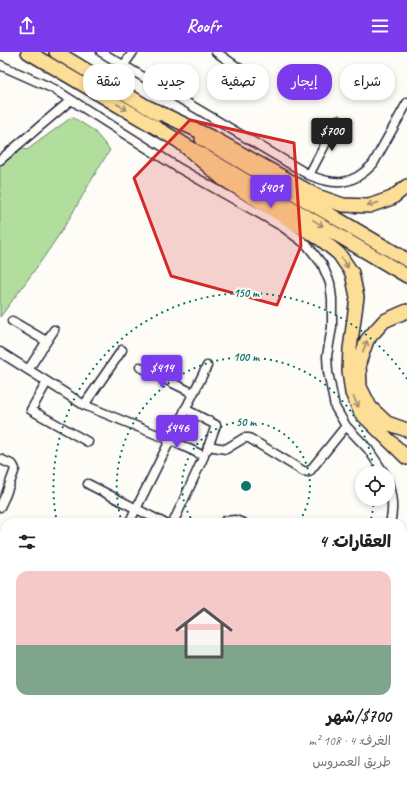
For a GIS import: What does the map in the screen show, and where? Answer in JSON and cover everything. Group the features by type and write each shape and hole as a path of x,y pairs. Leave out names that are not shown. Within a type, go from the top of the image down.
{"main road":[{"path":"28,52 407,276"},
{"path":"56,52 407,260"},
{"path":"150,108 213,138 316,196 343,205 369,206 392,198 407,186"},
{"path":"179,141 223,179 322,240 340,254 352,273 357,297 350,349 349,371 352,393 361,413 407,458"},
{"path":"407,311 384,321 367,340 359,363 360,387 370,407 387,423 407,430"}],"street":[{"path":"101,52 120,64"},
{"path":"124,64 133,52"},
{"path":"216,52 233,64"},
{"path":"0,65 54,89 177,167 283,227 307,245 322,264 330,282 332,299 332,327 327,356 328,372 335,407 346,426 368,449 379,466"},
{"path":"135,73 309,175 334,183 345,182 357,178 373,164 407,103"},
{"path":"0,160 71,100"},
{"path":"309,175 338,120"},
{"path":"12,321 46,341"},
{"path":"28,370 54,330"},
{"path":"84,405 122,350"},
{"path":"0,352 84,405 170,440 204,456"},
{"path":"131,518 207,366"},
{"path":"140,367 193,394"},
{"path":"47,382 31,410 88,442"},
{"path":"175,518 204,456 216,425 185,409"},
{"path":"208,446 224,449 244,438 249,438 303,471 309,472 346,426"},
{"path":"0,459 13,465 15,469 0,507"},
{"path":"88,484 155,518"},
{"path":"391,518 392,506"}],"highlighted area":[{"path":"190,120 294,143 301,246 277,305 171,276 134,178"}],"green space":[{"path":"72,117 93,130 110,150 61,232 36,269 0,317 0,163 15,147 27,150"}]}
